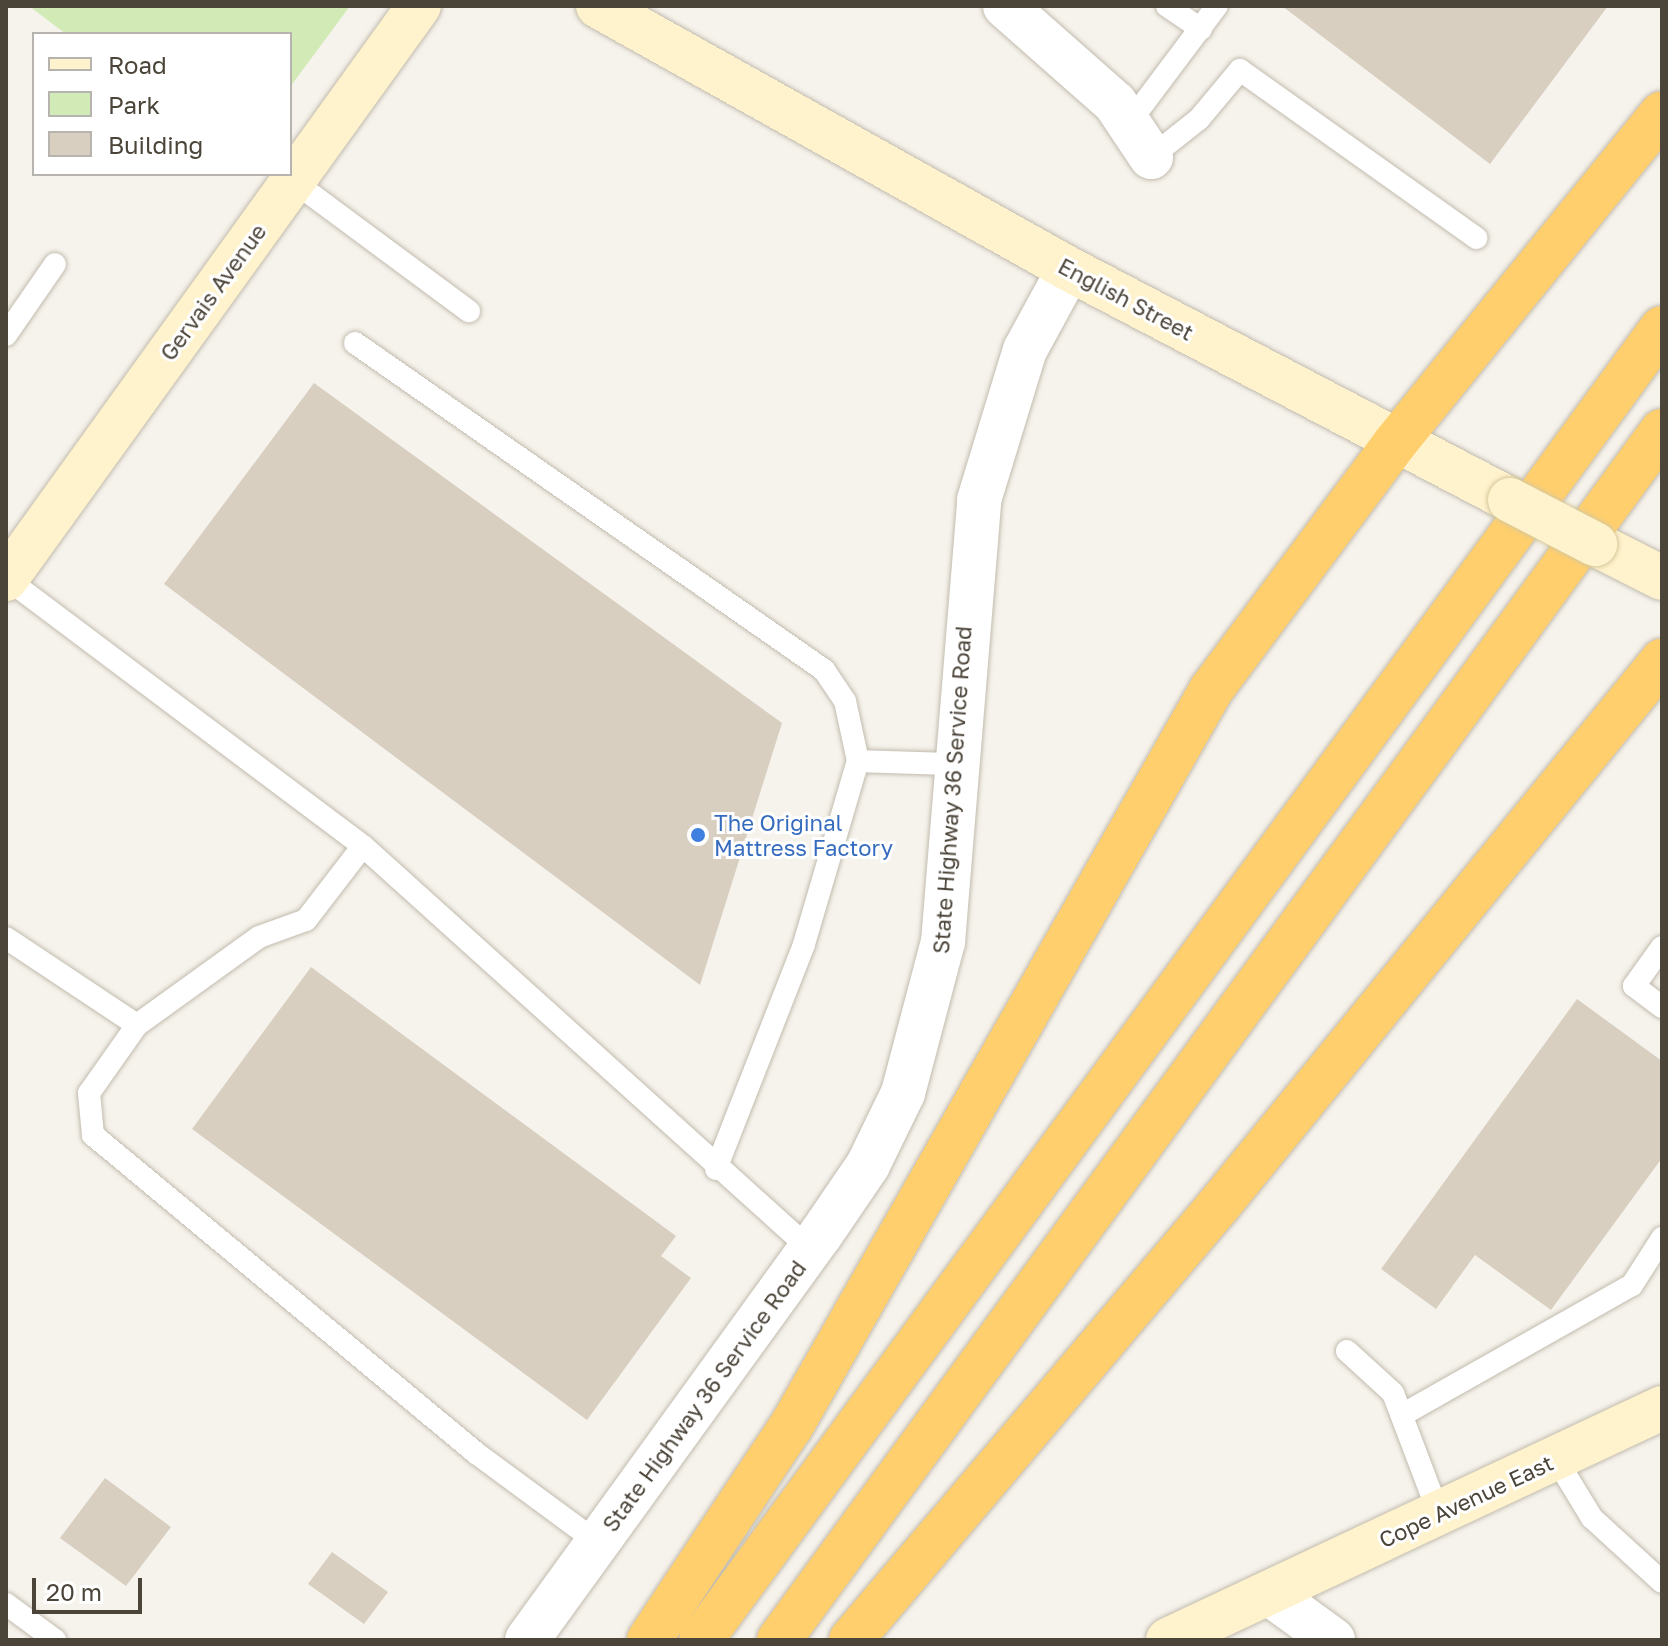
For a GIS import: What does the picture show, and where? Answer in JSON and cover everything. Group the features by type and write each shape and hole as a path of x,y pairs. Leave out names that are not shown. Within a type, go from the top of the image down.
{"highway":[{"path":"649,1640 792,1425 1163,765 1395,443 1662,113"},
{"path":"701,1640 1662,328"},
{"path":"779,1640 1662,431"},
{"path":"851,1640 1219,1205 1662,661"}],"street":[{"name":"Gervais Avenue","path":"6,578 419,6"},
{"name":"English Street","path":"598,6 1069,269 1395,443 1659,577"},
{"path":"1005,6 1140,140"},
{"name":"State Highway 36 Service Road","path":"527,1640 868,1165 929,1016 943,942 955,764 979,500 1025,350 1069,269"},
{"name":"Cope Avenue East","path":"1168,1640 1662,1408"},
{"path":"1270,1594 1333,1640"}],"lane":[{"path":"1167,6 1201,29"},
{"path":"1140,140 1201,29 1217,6"},
{"path":"1140,140 1199,119 1240,70 1476,238"},
{"path":"293,181 469,311"},
{"path":"6,335 55,264"},
{"path":"355,343 824,670 845,701 858,761 804,944 716,1169"},
{"path":"6,578 363,846 716,1169 810,1249"},
{"path":"858,761 955,764"},
{"path":"363,846 306,920 259,937 137,1025 89,1093 93,1135 476,1453 598,1543"},
{"path":"6,938 137,1025"},
{"path":"1662,947 1634,986 1662,1007"},
{"path":"1402,1415 1632,1285 1662,1238"},
{"path":"1347,1351 1393,1393 1439,1514"},
{"path":"1556,1459 1592,1518 1662,1582"},
{"path":"6,1604 55,1640"}],"green space":[{"path":"29,6 350,6 292,84 292,32 63,32"}],"building":[{"path":"1282,6 1608,6 1490,164"},
{"path":"314,383 782,723 700,985 164,584"},
{"path":"311,967 676,1236 661,1256 691,1278 587,1420 192,1129"},
{"path":"1577,999 1662,1061 1662,1158 1551,1310 1475,1255 1436,1309 1381,1269"},
{"path":"105,1478 171,1527 126,1586 60,1538"},
{"path":"332,1552 388,1592 364,1624 308,1584"}],"place":[{"name":"The Original Mattress Factory","path":"698,835"}]}
